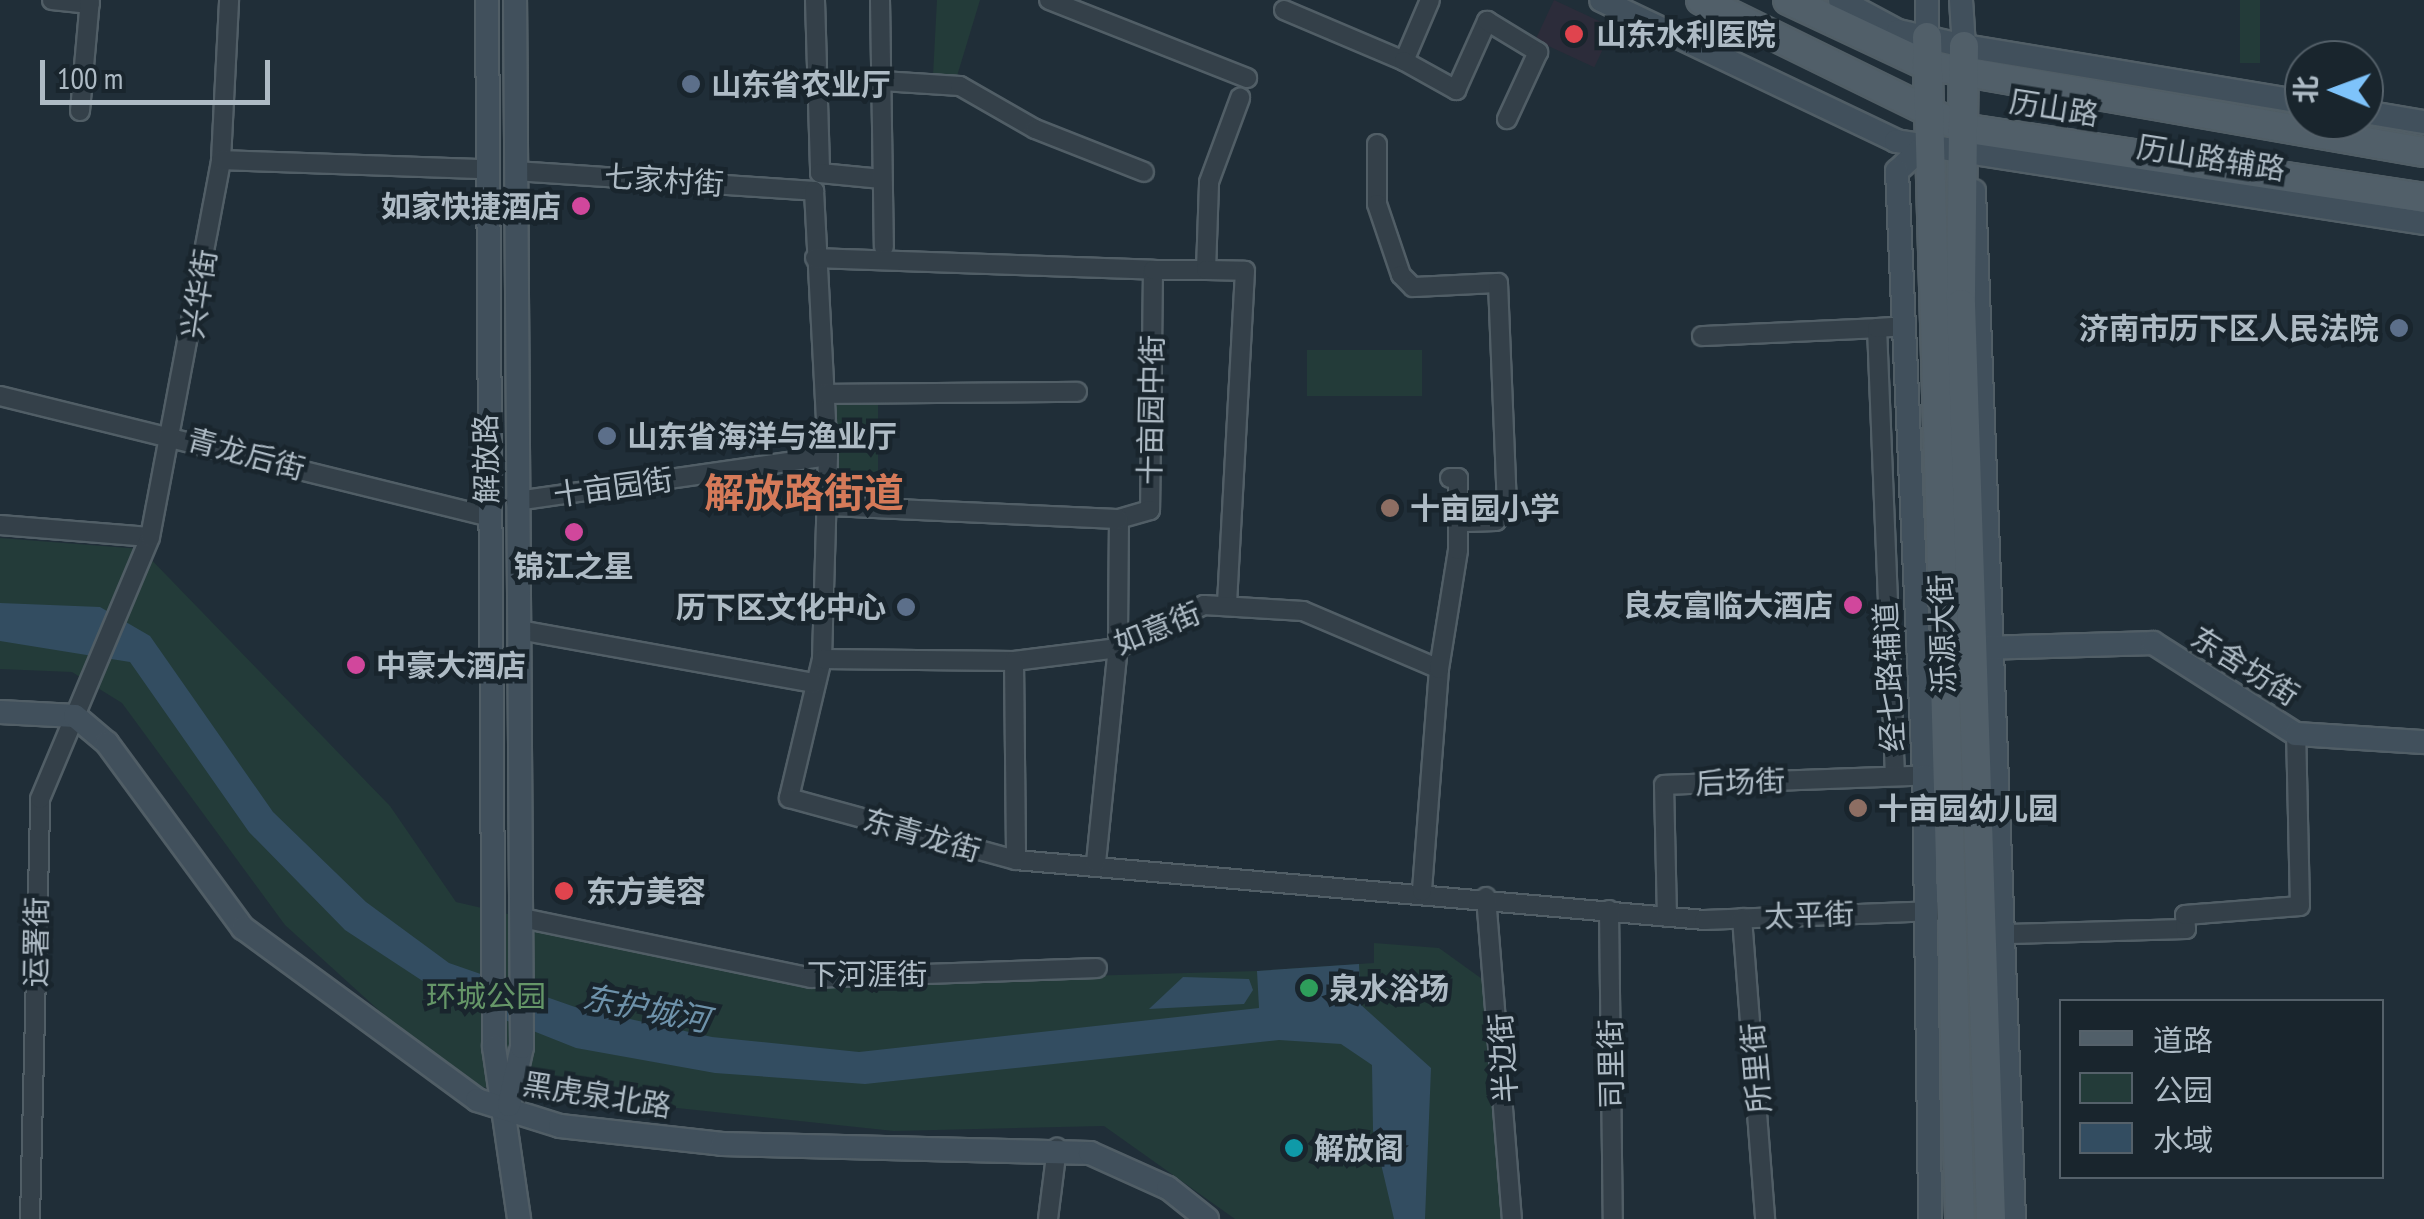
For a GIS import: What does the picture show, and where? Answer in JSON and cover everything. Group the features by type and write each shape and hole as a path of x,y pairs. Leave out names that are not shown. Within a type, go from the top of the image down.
{"main road":[{"name":"历山路","path":"1701,0 1926,106 1961,139 2424,198"},
{"name":"历山路","path":"1788,0 1927,51 2424,152"},
{"name":"泺源大街","path":"1927,51 1924,146 1936,775 1952,910 1960,1219"},
{"name":"泺源大街","path":"1964,59 1961,139 1987,648 1991,1219"}],"street":[{"path":"52,0 90,2 80,112"},
{"name":"兴华街","path":"95,677 150,537 176,436 221,160 229,0"},
{"name":"解放路","path":"487,0 484,169 499,894 494,1047 507,1112"},
{"name":"解放路","path":"507,1112 522,1048 515,0"},
{"path":"815,0 820,173 882,179"},
{"path":"880,0 884,247"},
{"path":"1050,0 1247,78"},
{"path":"1404,61 1430,0"},
{"name":"历山路辅路","path":"1601,0 1896,141 1924,146 1961,139 2424,223"},
{"path":"1840,0 1927,51"},
{"path":"1927,0 1927,51"},
{"path":"1962,0 1964,59 2284,99"},
{"path":"1284,10 1404,61 1456,90 1487,21 1538,52 1507,119"},
{"path":"882,81 960,86 1035,129 1144,172"},
{"path":"1206,270 1209,182 1240,98"},
{"path":"2384,115 2424,122"},
{"path":"1377,144 1378,204 1400,276 1413,287 1498,284 1507,509 1496,521 1458,522"},
{"name":"经七路辅道","path":"1924,146 1896,172 1936,775 1923,911 1930,1219"},
{"path":"221,160 484,169"},
{"name":"七家村街","path":"515,171 814,190"},
{"name":"东青龙街","path":"814,190 828,456 822,659 788,798 1016,860 1422,891 1667,917"},
{"path":"815,258 1246,271 1228,606"},
{"name":"十亩园中街","path":"1096,864 1118,648 1118,519 1150,510 1153,270"},
{"path":"1702,336 1904,326"},
{"path":"1878,328 1895,776"},
{"path":"826,394 1077,392"},
{"name":"青龙后街","path":"0,396 176,436 490,517"},
{"name":"十亩园街","path":"516,501 828,456"},
{"path":"1422,891 1439,669 1458,522 1458,478 1450,478"},
{"path":"828,506 1118,519"},
{"path":"0,524 150,537"},
{"name":"如意街","path":"822,659 1014,660 1118,648 1204,605 1304,611 1439,669"},
{"path":"519,630 816,683"},
{"name":"东舍坊街","path":"1987,648 2153,643 2296,734 2424,742"},
{"path":"1987,648 2009,934 2014,1219"},
{"path":"1014,660 1016,860"},
{"name":"运署街","path":"30,1219 40,799 95,677"},
{"path":"0,712 75,716"},
{"name":"黑虎泉北路","path":"75,716 107,743 216,898 268,952 442,1078 507,1112 722,1144 1057,1148 1130,1166 1207,1219"},
{"path":"2009,934 2186,929 2186,916 2300,906 2296,734"},
{"name":"后场街","path":"1667,917 1664,785 1936,775"},
{"name":"半边街","path":"1486,898 1512,1219"},
{"name":"司里街","path":"1609,910 1613,1219"},
{"name":"太平街","path":"1667,917 1952,910"},
{"name":"下河涯街","path":"522,918 811,978 1097,968"},
{"name":"所里街","path":"1742,918 1765,1219"},
{"path":"507,1112 519,1219"},
{"path":"1048,1219 1057,1148"}],"shaded area":[{"name":"山东水利医院","path":"1554,0 1613,27 1594,67 1535,40"}],"green space":[{"path":"937,0 980,0 957,76 933,76"},
{"path":"2240,0 2260,0 2260,63 2240,63"},
{"path":"1307,350 1422,350 1422,396 1307,396"},
{"path":"835,396 878,403 878,489 836,470"},
{"name":"环城公园","path":"0,538 141,549 390,806 456,902 811,984 1257,971 1374,963 1374,943 1439,948 1489,984 1510,1219 1235,1219 1104,1126 894,1131 461,1085 285,925 122,703 72,672 0,669"}],"water":[{"path":"0,603 100,607 150,636 273,812 366,902 449,963 575,1007 712,1037 859,1052 1259,1008 1257,971 1359,964 1361,1005 1431,1068 1425,1219 1394,1219 1373,1130 1372,1065 1341,1044 1279,1040 865,1084 715,1073 576,1048 447,997 345,930 249,832 130,662 0,641"},
{"path":"1183,977 1249,979 1253,990 1244,1004 1149,1009"}],"place":[{"name":"山东水利医院","path":"1574,34"},
{"name":"山东省农业厅","path":"691,84"},
{"name":"如家快捷酒店","path":"581,206"},
{"name":"济南市历下区人民法院","path":"2399,328"},
{"name":"山东省海洋与渔业厅","path":"607,436"},
{"name":"十亩园小学","path":"1390,508"},
{"name":"锦江之星","path":"574,532"},
{"name":"良友富临大酒店","path":"1853,605"},
{"name":"历下区文化中心","path":"906,607"},
{"name":"中豪大酒店","path":"356,665"},
{"name":"十亩园幼儿园","path":"1858,808"},
{"name":"东方美容","path":"564,891"},
{"name":"泉水浴场","path":"1309,988"},
{"name":"解放阁","path":"1294,1148"}],"district":[{"name":"解放路街道","path":"804,492"}],"water label":[{"name":"东护城河","path":"646,1008"}]}
